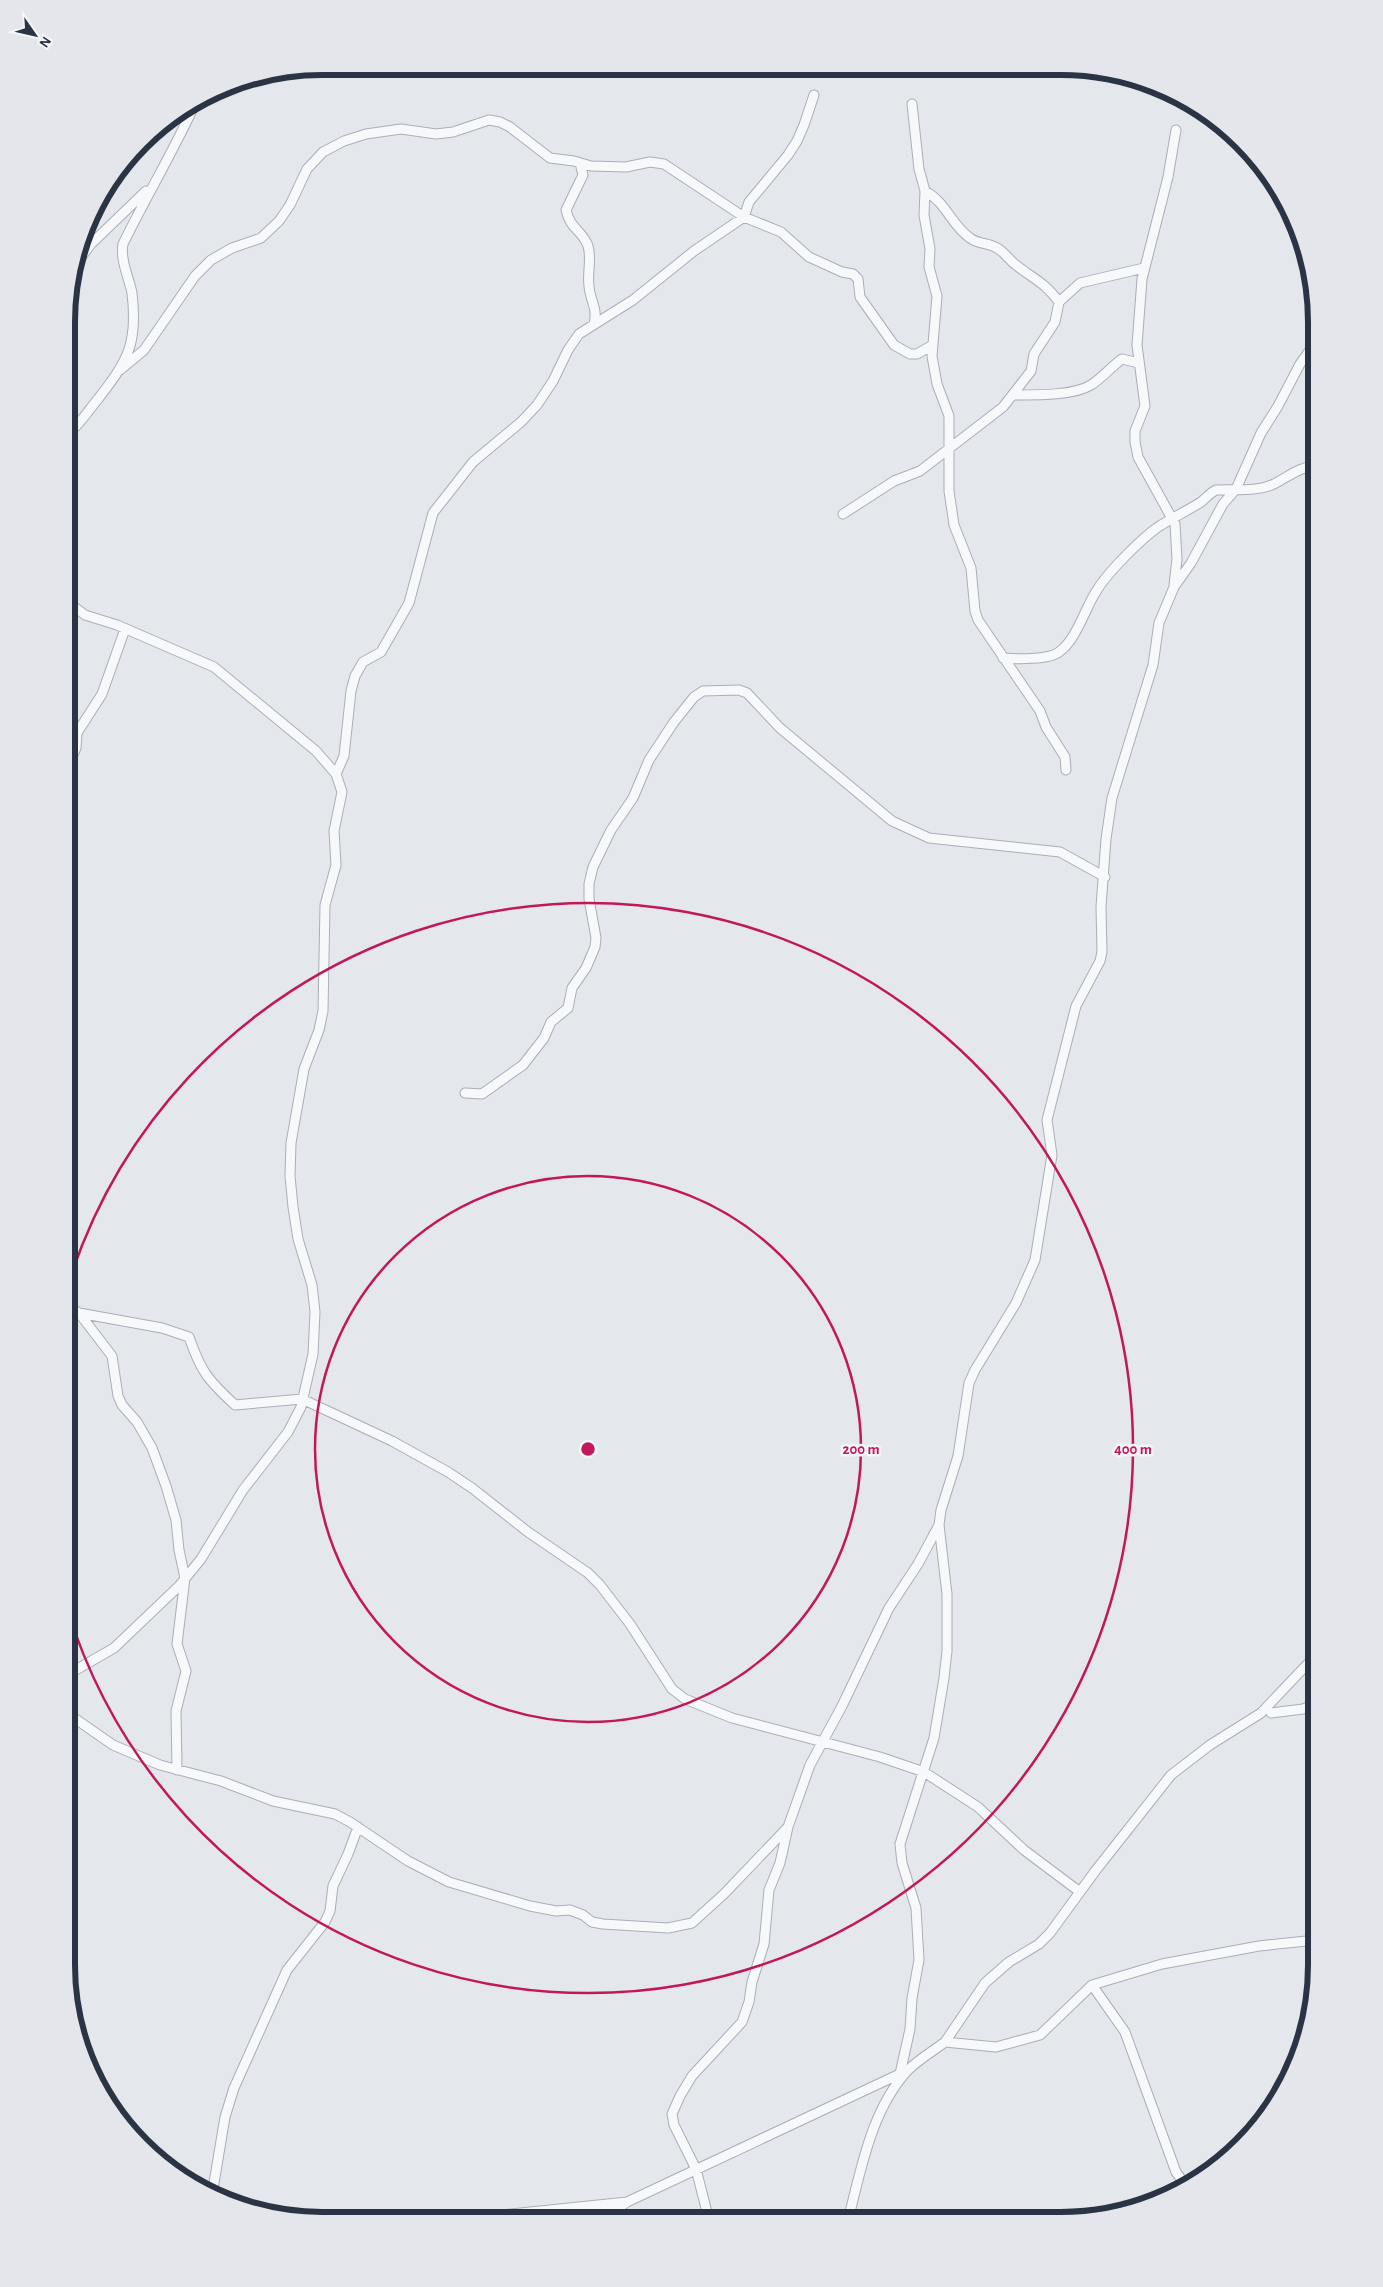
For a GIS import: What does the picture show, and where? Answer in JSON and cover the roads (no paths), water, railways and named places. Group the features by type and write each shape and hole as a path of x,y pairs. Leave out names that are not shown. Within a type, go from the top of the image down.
{"street":[{"path":"336,774 346,749 350,704 355,676 363,662 381,652 408,603 433,513 473,462 521,422 536,405 553,381 568,350 579,334 633,300 694,250 744,217 749,202 788,154 804,125 814,95"},
{"path":"912,104 919,169 925,191 924,215 930,250 929,267 937,302 931,346 937,384 949,416 950,491 953,517 971,568 975,611 982,627 994,641 1003,658 1040,711 1046,727 1065,757 1066,770"},
{"path":"120,370 132,342 133,332 131,292 122,252 130,230 177,144 191,113"},
{"path":"75,423 120,370 144,350 194,276 211,260 232,248 261,238 279,220 290,206 307,169 322,152 344,141 366,134 401,129 436,134 453,132 488,120 500,122 510,127 550,158 591,166 626,167 650,162 664,164 744,217 781,232 799,249 814,259 842,272 853,274 858,278 860,297 894,345 902,350 916,354 931,346"},
{"path":"1174,587 1177,539 1172,519 1138,457 1135,442 1136,431 1145,406 1139,363 1137,328 1144,268 1168,177 1176,130"},
{"path":"580,163 582,175 566,210 572,226 581,234 588,246 590,272 588,284 596,313 594,324"},
{"path":"85,252 155,183"},
{"path":"925,191 936,197 950,218 969,238 980,244 997,247 1014,263 1046,285 1059,302"},
{"path":"843,514 894,480 920,471 1003,407 1031,371 1034,354 1055,322 1059,302 1080,283 1144,268"},
{"path":"850,2212 867,2148 887,2101 904,2072 912,1998 919,1960 916,1908 902,1863 900,1844 934,1738 947,1651 948,1594 939,1525 941,1510 958,1456 963,1414 972,1377 1016,1303 1035,1260 1052,1155 1047,1120 1076,1006 1100,961 1102,952 1102,907 1106,839 1112,798 1153,664 1159,623 1174,587 1195,556 1223,504 1236,489 1255,444 1278,406 1294,374 1308,353"},
{"path":"1013,395 1036,395 1073,391 1091,386 1122,359 1139,363"},
{"path":"1003,658 1031,658 1057,654 1064,648 1082,620 1097,589 1142,541 1216,490 1257,489 1274,484 1308,466"},
{"path":"75,607 85,615 125,629 214,666 316,751 336,774 342,792 334,830 336,865 325,905 323,1011 319,1030 304,1068 291,1143 290,1176 293,1207 298,1239 312,1285 315,1312 313,1354 298,1416 238,1497 206,1550 164,1602 114,1648 75,1670"},
{"path":"75,750 77,733 82,722 102,694 125,629"},
{"path":"465,1093 482,1094 523,1065 544,1038 551,1022 568,1008 572,988 586,968 595,947 596,938 589,899 589,884 593,867 612,830 633,798 649,760 674,722 694,697 703,691 739,690 746,693 780,728 867,800 882,815 919,835 945,841 1060,852 1105,877"},
{"path":"75,1311 79,1313 162,1328 189,1337 198,1364 211,1383 235,1405 302,1399 392,1441 448,1472 472,1488 528,1532 588,1573 610,1596 672,1689 685,1699 732,1718 823,1742 924,1772 978,1807 1024,1850 1080,1892"},
{"path":"79,1313 112,1356 118,1396 122,1405 141,1428 159,1465 173,1506 180,1562 185,1578 177,1644 186,1671 176,1711 177,1770"},
{"path":"707,2212 696,2169 674,2125 672,2114 692,2076 742,2022 764,1944 769,1890 780,1863 788,1827 810,1765 882,1621 918,1564 939,1525"},
{"path":"614,2212 627,2202 904,2072 945,2042 985,1983 1009,1962 1039,1944 1050,1933 1171,1775 1210,1745 1261,1713 1308,1664"},
{"path":"1271,1712 1303,1710 1308,1708"},
{"path":"75,1718 114,1745 177,1770 221,1781 273,1802 335,1814 358,1827 408,1861 449,1882 538,1908 556,1912 570,1910 583,1915 592,1922 603,1924 668,1928 692,1923 724,1894 788,1827"},
{"path":"213,2187 225,2117 234,2088 287,1970 325,1922 330,1911 333,1886 358,1827"},
{"path":"945,2042 996,2047 1040,2035 1092,1985 1162,1964 1259,1946 1308,1941"},
{"path":"1092,1985 1126,2032 1176,2172 1182,2181"},
{"path":"531,2212 627,2202"}]}
